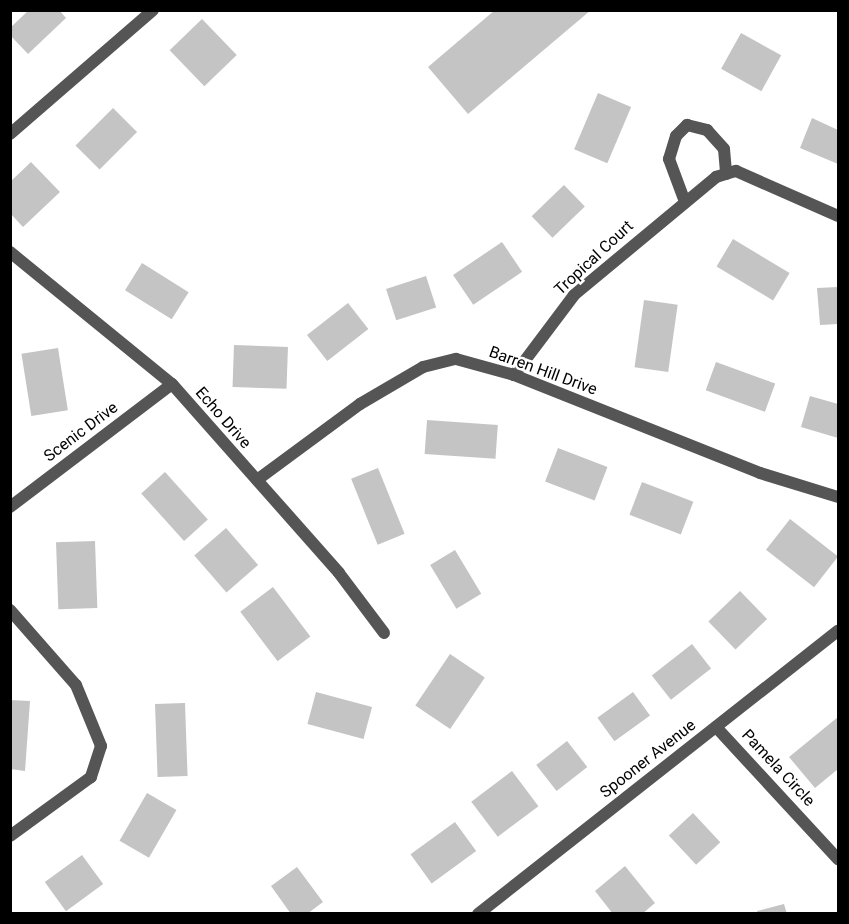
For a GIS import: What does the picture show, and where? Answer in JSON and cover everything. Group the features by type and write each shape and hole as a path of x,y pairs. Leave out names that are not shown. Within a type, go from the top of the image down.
{"street":[{"path":"10,134 153,10"},
{"path":"685,202 669,159 676,136 687,125 707,130 724,149 726,174 735,171 759,179 838,216"},
{"name":"Tropical Court","path":"514,375 574,295 685,202 726,174"},
{"name":"Echo Drive","path":"10,252 172,384 257,480 384,633"},
{"name":"Barren Hill Drive","path":"257,480 360,404 423,367 456,359 514,375 760,473 838,497"},
{"name":"Scenic Drive","path":"10,507 172,384"},
{"path":"10,610 76,685 101,746 91,777 10,836"},
{"name":"Spooner Avenue","path":"477,914 838,631"},
{"name":"Pamela Circle","path":"716,727 838,859"}],"building":[{"path":"29,10 59,10 66,18 28,54 10,35 10,28"},
{"path":"495,10 591,10 468,114 428,67"},
{"path":"202,19 237,55 204,86 170,50"},
{"path":"741,33 781,55 761,91 721,69"},
{"path":"598,93 631,107 607,163 574,149"},
{"path":"113,108 137,132 100,170 76,145"},
{"path":"812,118 838,130 838,164 800,148"},
{"path":"31,162 60,192 23,227 10,213 10,182"},
{"path":"564,185 585,207 552,238 532,216"},
{"path":"733,239 790,273 773,300 717,266"},
{"path":"502,242 522,272 473,305 453,275"},
{"path":"142,263 189,292 172,319 125,290"},
{"path":"426,276 436,307 396,320 386,289"},
{"path":"838,287 838,324 820,325 817,288"},
{"path":"644,300 678,305 668,372 635,367"},
{"path":"348,303 368,329 327,361 307,335"},
{"path":"234,345 288,347 287,389 233,387"},
{"path":"58,348 68,410 31,416 21,354"},
{"path":"716,362 775,384 765,412 706,390"},
{"path":"810,396 838,404 838,438 801,427"},
{"path":"427,420 498,425 495,459 425,454"},
{"path":"558,448 607,467 595,501 545,482"},
{"path":"378,468 405,534 378,545 351,479"},
{"path":"165,472 208,520 184,541 141,493"},
{"path":"642,482 693,502 681,534 629,515"},
{"path":"790,519 838,557 814,587 766,550"},
{"path":"226,528 258,565 226,593 194,556"},
{"path":"95,541 97,608 58,609 56,542"},
{"path":"455,550 481,594 456,609 430,565"},
{"path":"273,587 310,637 278,661 240,612"},
{"path":"740,591 767,619 735,650 708,622"},
{"path":"692,644 711,668 671,700 652,675"},
{"path":"450,654 485,677 450,729 415,705"},
{"path":"316,692 372,707 363,739 307,724"},
{"path":"633,692 650,715 614,741 597,718"},
{"path":"10,700 30,701 25,771 10,769"},
{"path":"185,703 188,776 158,777 155,704"},
{"path":"838,717 838,769 815,788 789,757"},
{"path":"567,741 587,767 557,791 536,765"},
{"path":"512,771 538,806 498,837 471,802"},
{"path":"147,793 176,810 149,858 120,841"},
{"path":"693,813 720,842 696,865 669,836"},
{"path":"455,822 476,851 432,883 411,854"},
{"path":"82,855 103,884 66,911 45,882"},
{"path":"625,866 655,903 642,914 613,914 595,891"},
{"path":"297,867 323,902 307,914 291,914 271,886"},
{"path":"784,904 787,914 758,914 757,911"}]}
